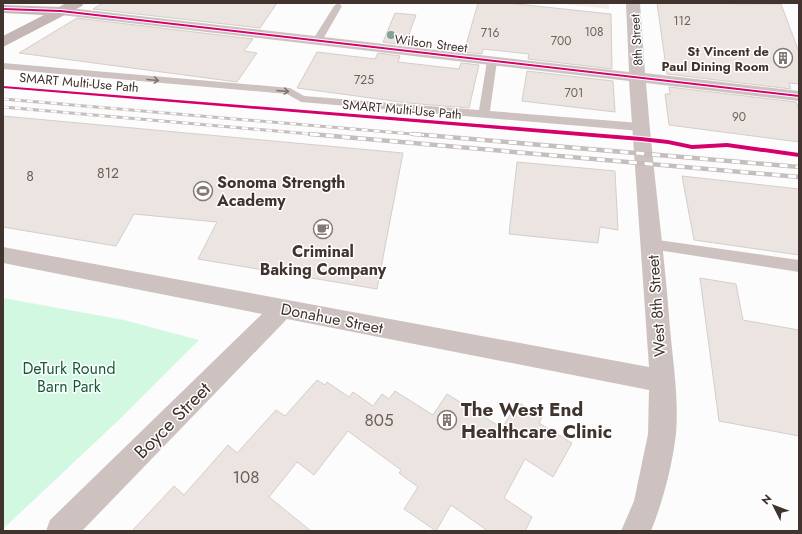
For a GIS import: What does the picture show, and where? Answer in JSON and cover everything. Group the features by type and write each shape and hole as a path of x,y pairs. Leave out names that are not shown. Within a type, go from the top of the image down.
{"street":[{"path":"3,42 77,3"},
{"name":"8th Street","path":"633,3 638,78"},
{"path":"3,9 61,11"},
{"name":"Wilson Street","path":"61,11 799,96"},
{"name":"West 8th Street","path":"636,531 648,502 662,434 662,381 640,127 638,78"},
{"name":"Donahue Street","path":"3,256 662,381"},
{"name":"Boyce Street","path":"61,531 282,309"}],"lane":[{"path":"317,41 338,6"},
{"path":"484,115 492,61"},
{"path":"3,66 290,91 301,99 640,127"},
{"path":"651,244 799,266"}],"shaded area":[{"path":"555,3 609,3 609,9"}],"green space":[{"name":"DeTurk Round Barn Park","path":"3,298 124,320 199,340 123,416 3,529"}],"building":[{"path":"103,3 277,3 260,28 93,9"},
{"path":"478,3 507,3 611,14 612,69 528,59 529,54 483,49 482,54 464,52"},
{"path":"657,3 781,4 799,52 799,84 789,83 791,89 667,74"},
{"path":"395,13 416,15 405,45 383,42"},
{"path":"77,18 253,39 244,51 257,53 237,82 19,53"},
{"path":"317,52 375,59 378,53 400,56 398,62 459,69 461,63 479,65 469,108 408,103 297,88"},
{"path":"527,71 613,81 615,112 522,101"},
{"path":"669,87 796,102 799,110 799,142 669,125 665,94 670,94"},
{"path":"3,116 403,153 377,289 198,259 217,222 134,214 116,246 3,227"},
{"path":"517,162 615,171 618,230 600,227 598,243 509,234"},
{"path":"682,176 799,189 799,255 694,240"},
{"path":"700,278 736,284 743,320 799,330 799,436 719,421"},
{"path":"317,380 325,385 327,382 349,397 353,392 373,406 382,394 389,399 395,391 433,415 447,394 502,428 518,402 542,417 539,423 572,443 553,477 525,459 504,498 532,517 525,531 488,531 451,505 436,531 404,509 418,487 399,473 401,470 348,431 314,475 297,462 269,497 311,531 132,531 174,486 184,495 228,445 237,453 276,410 285,416"}],"railway":[{"path":"3,99 424,135"},
{"path":"3,107 321,135"},
{"path":"310,134 799,177"},
{"path":"413,134 799,167"}],"cycle path":[{"path":"3,9 61,11 799,96"},
{"name":"SMART Multi-Use Path","path":"3,87 641,139 668,142 692,147 727,145 799,155"}],"place":[{"name":"St Vincent de Paul Dining Room","path":"783,58"},
{"name":"Sonoma Strength Academy","path":"203,191"},
{"name":"Criminal Baking Company","path":"323,229"},
{"name":"The West End Healthcare Clinic","path":"447,420"}]}
